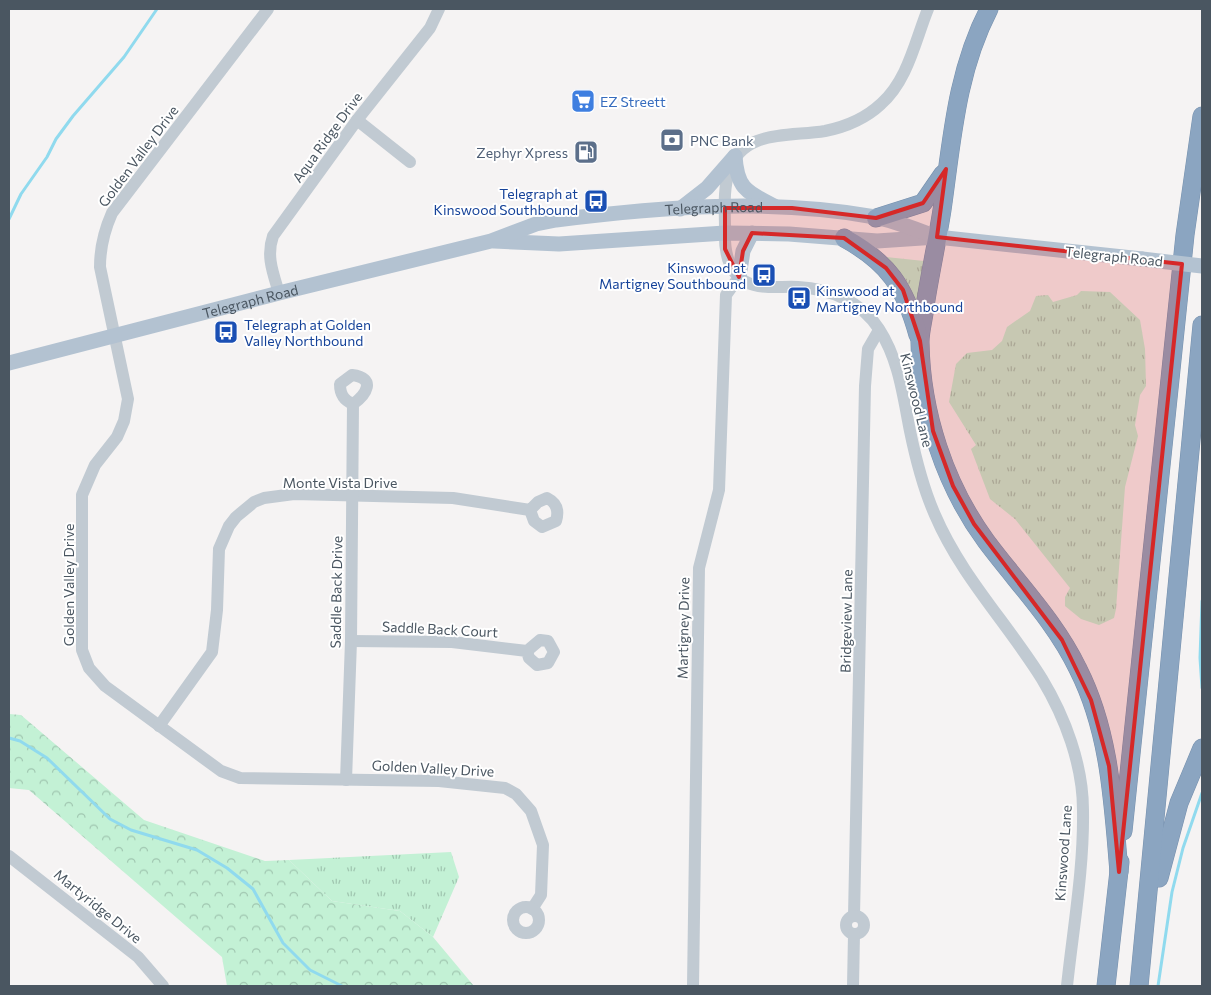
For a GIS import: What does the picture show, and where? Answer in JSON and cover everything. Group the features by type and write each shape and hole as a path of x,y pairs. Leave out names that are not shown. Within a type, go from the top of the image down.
{"highway":[{"path":"920,341 961,82 973,43 990,9"},
{"path":"1106,986 1185,235 1202,116"},
{"path":"876,218 923,203 946,169"},
{"path":"844,238 863,248 894,278 908,301 920,341 925,388 933,430 953,486 974,524 1062,640 1079,669 1091,700 1109,766 1118,872"},
{"path":"1139,986 1202,325"},
{"path":"1144,937 1176,812 1202,748"}],"main road":[{"path":"736,156 736,170 743,189 778,208"},
{"path":"680,209 707,188 736,156"},
{"name":"Telegraph Road","path":"9,363 113,335 491,241 536,224 556,220 680,209 778,208 876,218 937,237"},
{"name":"Telegraph Road","path":"491,241 559,244 724,233 891,241 937,237 1202,266"},
{"path":"739,277 743,251 752,233"}],"street":[{"name":"Golden Valley Drive","path":"268,9 112,213 100,249 100,267 128,399 124,421 118,437 95,465 82,495 82,650 96,677 159,726 230,776 461,782 494,785 516,794 531,811 543,845 541,895 532,909"},
{"name":"Aqua Ridge Drive","path":"279,293 269,258 269,246 273,236 357,120 430,28 439,9"},
{"path":"739,277 728,259 724,233 728,174 736,156 747,144 758,140 840,127 867,115 881,104 901,77 928,9"},
{"path":"357,120 410,162"},
{"name":"Kinswood Lane","path":"739,277 754,286 799,287 833,294 866,313 879,330 897,370 918,469 936,517 963,566 1044,682 1058,708 1071,742 1083,809 1067,986"},
{"name":"Martigney Drive","path":"693,986 699,568 719,490 726,294 739,277"},
{"name":"Bridgeview Lane","path":"853,986 854,934 860,932 864,924 861,919 854,916 865,386 868,349 879,330"},
{"name":"Saddle Back Drive","path":"346,780 351,640 353,404"},
{"name":"Monte Vista Drive","path":"159,726 212,652 217,610 219,549 229,526 236,517 264,498 294,494 453,498 530,510"},
{"name":"Saddle Back Court","path":"351,640 452,642 527,650"},
{"name":"Martyridge Drive","path":"9,856 138,958 163,986"}],"highlighted area":[{"path":"946,169 937,237 1182,264 1119,872 1109,766 1091,700 1062,640 974,524 953,486 933,431 920,341 903,290 886,268 844,238 752,233 743,251 739,277 725,249 725,208 792,208 876,218 923,203"}],"green space":[{"path":"886,257 924,261 917,303 906,280"},
{"path":"1081,291 1110,292 1140,320 1145,349 1146,386 1140,395 1135,425 1138,436 1125,487 1116,609 1114,618 1099,625 1081,619 1065,606 1065,597 1070,588 1015,519 990,499 971,449 976,445 949,402 956,364 967,353 992,350 1002,341 1007,327 1030,311 1036,296 1048,295 1053,302 1077,295"},
{"path":"9,714 21,715 144,820 265,861 289,860 332,901 400,911 433,937 474,986 227,986 222,957 29,790 9,788"},
{"path":"451,852 459,877 433,937 400,911 332,901 289,860"}],"waterway":[{"path":"9,219 21,194 47,157 56,139 73,116 124,57 157,9"},
{"path":"1202,601 1200,658 1202,688"},
{"path":"9,738 20,741 47,758 110,819 131,830 197,850 227,868 253,889 283,943 310,970 342,986"},
{"path":"1158,986 1172,892 1183,848 1202,793"}],"place":[{"name":"EZ Streett","path":"583,101"},
{"name":"PNC Bank","path":"672,140"},
{"name":"Zephyr Xpress","path":"586,152"},
{"name":"Telegraph at Kinswood Southbound","path":"596,201"},
{"name":"Kinswood at Martigney Southbound","path":"764,275"},
{"name":"Kinswood at Martigney Northbound","path":"799,298"},
{"name":"Telegraph at Golden Valley Northbound","path":"226,332"}]}
